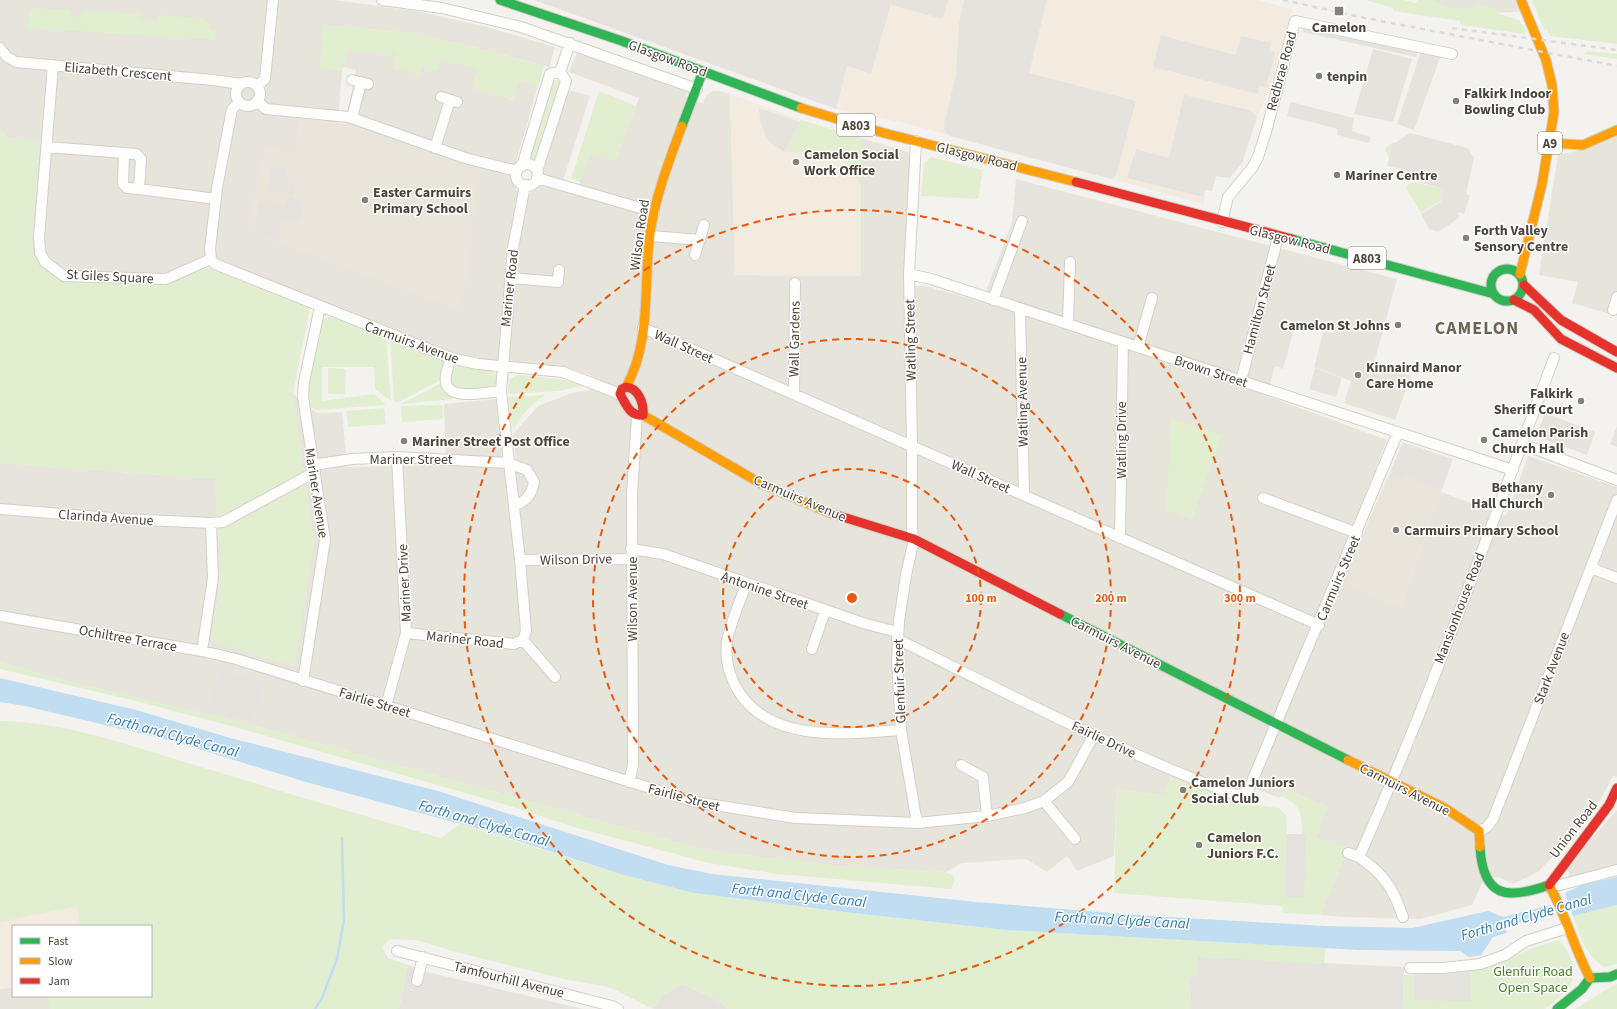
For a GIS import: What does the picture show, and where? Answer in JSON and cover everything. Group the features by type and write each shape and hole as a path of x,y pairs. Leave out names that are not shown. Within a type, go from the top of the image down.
{"main road":[{"name":"Glasgow Road","path":"500,0 547,14 818,114 1278,237 1369,259 1494,294"},
{"name":"A9","path":"1520,274 1536,216 1554,124 1554,99 1544,52 1521,0"},
{"name":"Wilson Road","path":"627,390 642,347 654,212 663,182 703,71"},
{"path":"1550,143 1583,145 1617,130"},
{"name":"A9","path":"1504,269 1528,242"},
{"path":"1462,285 1494,276 1504,269 1515,271 1520,274 1524,285 1561,320 1589,338 1617,352"},
{"path":"1494,276 1491,285 1494,294 1505,301 1514,300 1534,310 1561,339 1617,368"},
{"path":"1514,300 1521,294 1524,285"},
{"path":"627,390 644,408 640,415"},
{"name":"Carmuirs Avenue","path":"627,390 631,413 640,415 719,460 778,491 820,510 914,539 1445,808 1479,831"},
{"name":"Union Road","path":"1549,885 1609,806 1617,788"},
{"path":"1479,831 1483,873 1489,882 1500,891 1510,894 1523,893 1549,885 1556,897 1567,928 1590,978"},
{"path":"1590,978 1610,977 1617,974"},
{"path":"1556,1009 1582,989 1590,978"}],"street":[{"path":"257,86 265,79 273,0"},
{"name":"Glasgow Road","path":"382,0 442,8 521,27 570,43 696,89"},
{"name":"Redbrae Road","path":"1222,222 1228,197 1252,168 1258,157 1295,21 1452,54"},
{"path":"560,72 570,43"},
{"name":"Elizabeth Crescent","path":"0,48 7,57 16,62 213,80 241,84"},
{"name":"St Giles Square","path":"53,65 40,252 44,262 64,276 166,279 212,259"},
{"path":"560,72 566,81 537,175 533,184 525,186 518,180 520,169 550,74 560,72"},
{"path":"352,118 360,82"},
{"path":"250,83 257,86 260,94 258,101 251,106 243,105 239,102 236,91 241,84 250,83"},
{"path":"435,148 449,100"},
{"path":"258,101 266,109 352,118 465,158 520,169 532,166 537,175 654,212"},
{"path":"212,259 210,249 216,199 232,110 239,102"},
{"name":"Watling Street","path":"914,539 912,530 909,274 916,141"},
{"path":"47,147 136,154 141,159 139,189"},
{"path":"124,153 123,184 127,188 216,199"},
{"name":"Mariner Road","path":"406,633 514,644 523,640 526,631 520,560 501,391 513,248 525,186"},
{"path":"993,300 1022,221"},
{"path":"695,255 704,225"},
{"path":"651,236 700,240"},
{"name":"Hamilton Street","path":"1241,381 1278,237"},
{"name":"Carmuirs Avenue","path":"212,259 215,264 451,358 478,364 563,372 627,390"},
{"path":"1068,324 1070,262"},
{"path":"510,278 558,282 559,270"},
{"name":"Brown Street","path":"909,274 931,279 1513,470"},
{"name":"Wall Gardens","path":"794,394 795,284"},
{"path":"1613,310 1617,297"},
{"path":"1138,347 1152,298"},
{"name":"Mariner Avenue","path":"303,681 325,540 303,397 304,382 320,307"},
{"name":"Watling Avenue","path":"1020,308 1024,495"},
{"name":"Wall Street","path":"643,328 1318,625"},
{"name":"Watling Drive","path":"1120,538 1123,342"},
{"path":"451,358 446,384 451,391 460,394 501,391"},
{"name":"Mansionhouse Road","path":"1359,857 1392,782 1513,470 1554,358"},
{"name":"Wilson Avenue","path":"629,782 633,765 633,454 640,415"},
{"name":"Carmuirs Street","path":"1277,724 1398,432"},
{"path":"1522,444 1617,480"},
{"name":"Mariner Street","path":"211,523 223,522 314,468 352,459 397,457 449,458 508,463"},
{"name":"Mariner Drive","path":"386,706 406,633 397,457"},
{"path":"508,463 527,470 534,482 531,495 522,503 514,506"},
{"path":"1263,498 1357,533"},
{"name":"Stark Avenue","path":"1479,831 1487,827 1493,819 1590,568 1613,523 1617,500"},
{"name":"Clarinda Avenue","path":"0,509 124,519 211,523"},
{"path":"202,651 213,578 211,523"},
{"name":"Glenfuir Street","path":"914,539 906,575 897,635 901,730 917,823"},
{"name":"Wilson Drive","path":"520,560 632,554"},
{"name":"Antonine Street","path":"632,554 663,554 897,635"},
{"path":"1590,568 1617,578"},
{"path":"746,584 727,641 727,657 731,679 744,700 758,715 776,723 831,734 901,730"},
{"path":"812,649 825,611"},
{"name":"Ochiltree Terrace","path":"0,616 202,651 255,665"},
{"name":"Fairlie Drive","path":"897,635 1094,735 1188,778 1236,795 1243,794 1248,791 1277,724"},
{"name":"Mariner Road","path":"523,640 555,678"},
{"name":"Fairlie Street","path":"255,665 695,802 741,810 825,820 917,823 987,816 1025,808 1044,801 1068,782 1094,735"},
{"path":"961,765 983,776 987,816"},
{"path":"1044,801 1075,839"},
{"path":"1348,853 1359,857 1373,866 1386,879 1396,897 1403,917"},
{"path":"1549,885 1560,884 1617,870"},
{"path":"1410,968 1443,968 1480,964 1505,955 1526,941 1567,928"},
{"name":"Tamfourhill Avenue","path":"397,951 612,1006 618,1009"},
{"path":"417,981 423,957"}],"shaded area":[{"path":"0,0 334,0 415,11 484,26 555,47 549,67 478,48 412,33 324,25 320,67 342,70 338,123 301,118 295,154 247,230 480,170 345,124 356,70 343,67 348,51 395,53 419,76 422,67 437,71 441,58 478,69 473,87 513,100 519,80 538,86 511,179 517,191 529,194 538,188 568,90 590,96 560,190 575,195 590,153 615,161 639,98 569,72 577,53 687,92 686,97 702,103 708,94 713,91 730,94 735,275 861,276 861,138 908,152 910,158 905,286 925,286 982,302 1012,222 1016,179 1397,279 1374,364 1411,376 1395,420 1344,403 1351,381 1314,367 1324,329 1296,321 1283,369 1275,366 1267,396 1387,440 1333,578 1401,606 1441,492 1506,516 1528,456 1617,487 1617,777 1613,776 1601,799 1566,843 1538,872 1513,884 1498,877 1482,883 1472,905 1420,919 1347,917 1320,915 1348,848 1315,838 1328,807 1285,789 1280,798 1247,786 1232,791 1231,802 1117,790 1114,856 1077,871 1067,856 1047,872 1026,859 962,863 946,872 851,867 709,851 256,726 70,682 0,662 0,463 215,479 220,570 219,593 215,614 314,544 293,394 317,413 342,412 347,467 446,465 444,404 496,399 503,468 517,467 513,434 538,406 572,393 590,390 595,377 564,366 509,363 450,353 215,259 167,282 59,278 42,266 33,255 32,238 40,141 7,138 0,129"},
{"path":"534,0 892,0 871,74 847,66 836,109"},
{"path":"891,0 1258,0 1292,9 1268,93 1257,117 1242,163 1230,178 1216,176 1212,191 1205,190 1204,204 904,123 836,109 847,66 871,74"},
{"path":"892,0 948,0 943,19 891,5"},
{"path":"964,0 1047,0 1029,73 1136,101 1116,175 1111,179 950,136 944,130 956,75 959,24"},
{"path":"1425,0 1515,0 1520,12 1482,13 1450,8"},
{"path":"1305,18 1420,44 1416,57 1302,32"},
{"path":"1161,35 1235,55 1241,36 1271,43 1269,51 1275,52 1266,88 1260,86 1258,94 1153,67"},
{"path":"1373,49 1412,59 1393,122 1354,114"},
{"path":"1421,51 1441,55 1414,130 1397,124"},
{"name":"Camelon Social Work Office","path":"730,94 801,120 861,138 861,276 735,275"},
{"path":"1184,95 1249,110 1257,117 1242,163 1230,178 1216,176 1212,191 1205,190 1203,197 1127,178 1136,149 1169,158"},
{"path":"1291,102 1354,118 1352,131 1371,137 1369,143 1337,135 1338,129 1287,116"},
{"path":"759,108 800,122 785,152 770,142 766,136 760,121"},
{"name":"Easter Carmuirs Primary School","path":"301,118 345,124 480,169 466,283 457,310 247,231 265,146 295,154"},
{"path":"1617,125 1617,316 1572,303 1578,282 1539,275 1558,155 1576,151"},
{"path":"1410,133 1468,148 1474,158 1466,194 1470,196 1464,214 1458,212 1459,218 1438,232 1429,229 1421,214 1441,202 1444,189 1399,177 1402,169 1387,166 1393,144"},
{"path":"271,166 287,169 287,181 296,183 294,196 267,191"},
{"path":"287,197 304,201 300,221 281,219 279,241 255,233 259,201 285,205"},
{"path":"1315,368 1342,378 1336,397 1309,389"},
{"path":"1545,413 1595,432 1587,455 1544,439 1547,432 1539,429"},
{"path":"1617,426 1617,447 1610,444"},
{"name":"Carmuirs Primary School","path":"1403,442 1453,459 1401,606 1342,582"},
{"path":"1402,445 1452,460 1440,489 1406,476 1403,482 1389,476"},
{"path":"220,672 264,682 252,721 208,710"},
{"path":"1617,810 1617,868 1570,879 1567,866"},
{"path":"1287,834 1306,834 1304,897 1285,897"},
{"path":"76,907 80,925 12,925 12,987 0,989 0,923 27,916"},
{"path":"1198,957 1404,967 1403,1009 1191,1009 1190,978 1196,975"},
{"path":"408,965 427,972 583,1009 399,1009"},
{"path":"1470,970 1470,1001 1414,1000 1414,975"},
{"path":"682,984 717,1000 728,1009 653,1009 663,995"},
{"path":"12,987 12,997 49,997 50,1009 0,1009 0,989"}],"green space":[{"path":"1366,0 1404,0 1416,3 1419,0 1432,0 1450,8 1473,8 1479,4 1496,9 1499,14 1519,20 1526,31 1525,34 1461,25 1460,21 1394,11 1393,8"},
{"path":"1532,0 1617,0 1617,44 1550,36 1547,29 1544,29"},
{"path":"34,8 71,10 71,16 83,17 84,11 140,14 140,20 157,21 158,15 201,18 209,24 209,30 216,30 215,40 28,28 29,11"},
{"path":"323,25 412,33 478,48 544,66 538,86 519,80 514,100 473,88 478,69 441,58 437,71 422,67 419,76 393,68 395,53 348,51 342,70 320,68"},
{"path":"1589,51 1617,54 1617,59 1583,54"},
{"path":"553,79 560,82 536,162 528,160"},
{"path":"599,91 636,106 615,161 590,153 580,182 571,179"},
{"path":"801,120 861,138 861,186 853,172 841,159 818,153 785,152"},
{"path":"0,129 7,138 40,141 32,238 33,255 42,266 59,278 167,282 203,266 310,307 293,394 314,544 295,667 211,641 219,593 220,570 215,479 0,463"},
{"path":"1393,143 1406,147 1393,151 1389,158 1385,150 1389,144"},
{"path":"931,157 983,170 978,199 921,196 924,163"},
{"path":"1411,182 1444,189 1441,201 1421,213 1406,188"},
{"path":"328,317 339,318 386,336 391,401 375,389 374,367 322,367 322,401 374,394 386,405 316,410 308,405 308,379 321,321"},
{"path":"390,338 448,360 444,378 397,403 394,401"},
{"path":"461,364 490,370 497,376 498,382 492,388 455,390 450,383 452,368"},
{"path":"328,368 346,369 345,394 328,394"},
{"path":"517,375 559,379 584,385 559,391 508,394 509,380"},
{"path":"443,382 453,399 401,404"},
{"path":"545,395 526,410 513,431 508,397"},
{"path":"443,405 443,419 402,422 401,406"},
{"path":"384,408 386,424 348,427 346,411"},
{"path":"1171,418 1222,435 1192,520 1166,510"},
{"path":"0,662 70,682 256,726 709,851 851,867 946,872 953,876 955,880 951,889 778,874 709,863 574,827 500,803 242,729 136,701 0,669"},
{"path":"0,721 49,725 120,742 441,838 460,824 624,875 694,893 1006,930 1326,948 1324,964 1198,957 1196,975 1190,978 1191,1009 728,1009 717,1000 682,984 663,995 653,1009 609,987 564,979 456,952 416,940 390,939 382,947 388,958 408,965 399,1009 50,1009 49,997 152,997 152,925 80,925 76,907 27,916 0,923"},
{"path":"1171,776 1231,802 1279,808 1286,815 1287,834 1302,834 1302,820 1296,806 1288,799 1281,796 1284,789 1328,807 1315,838 1348,848 1320,915 1283,913 1282,906 1114,893 1117,790 1162,795"},
{"path":"1617,905 1617,964 1604,967 1588,951 1581,938 1573,916"},
{"name":"Glenfuir Road Open Space","path":"1559,940 1563,944 1572,961 1573,979 1565,992 1545,1009 1403,1009 1404,975 1468,971"},
{"path":"1617,984 1617,1009 1575,1009 1612,986"}],"water":[{"name":"Forth and Clyde Canal","path":"0,678 136,710 234,739 438,791 668,865 712,874 976,902 1151,916 1325,926 1412,928 1488,911 1503,917 1551,905 1554,913 1505,926 1507,933 1493,937 1481,955 1469,957 1460,951 1359,950 1006,930 694,893 624,875 490,832 306,782 172,741 25,706 0,702"},
{"path":"1617,877 1617,905 1573,916 1565,893 1584,884"}],"waterway":[{"path":"315,1009 322,998 337,959 344,919 342,838"}],"railway":[{"path":"1283,0 1365,18 1617,66"},
{"path":"1452,28 1617,50"}],"traffic: fast":[{"path":"500,0 622,41 801,108"},
{"path":"682,126 703,71"},
{"path":"1292,239 1494,294"},
{"path":"1504,269 1510,269 1520,276 1523,285 1522,291 1516,298 1510,301 1504,301 1494,294 1491,288 1491,282 1498,272 1504,269"},
{"path":"1060,614 1348,760"},
{"path":"1480,847 1482,864 1486,877 1492,885 1500,891 1521,893 1549,885"},
{"path":"1557,1009 1582,989 1590,978 1610,977 1617,974"}],"traffic: slow":[{"path":"1520,274 1542,184 1554,112 1552,85 1546,60 1521,0"},
{"path":"801,108 884,133 1076,182"},
{"path":"626,387 640,351 645,312 648,253 655,206 682,126"},
{"path":"1550,143 1583,145 1617,130"},
{"path":"643,415 760,483 830,513"},
{"path":"1348,760 1445,808 1479,831 1480,847"},
{"path":"1549,885 1590,978"}],"traffic: jam":[{"path":"1076,182 1292,239"},
{"path":"1524,285 1561,320 1617,352"},
{"path":"1514,300 1534,310 1561,339 1617,368"},
{"path":"626,387 634,390 640,397 643,406 643,415 635,414 626,406 620,394 622,389 626,387"},
{"path":"830,513 914,539 1060,614"},
{"path":"1549,885 1609,805 1617,788"}],"place":[{"name":"Camelon","path":"1339,11"},
{"name":"tenpin","path":"1319,76"},
{"name":"Falkirk Indoor Bowling Club","path":"1456,101"},
{"name":"Camelon Social Work Office","path":"796,162"},
{"name":"Mariner Centre","path":"1337,175"},
{"name":"Easter Carmuirs Primary School","path":"365,200"},
{"name":"Forth Valley Sensory Centre","path":"1466,238"},
{"name":"Camelon St Johns","path":"1398,325"},
{"name":"Kinnaird Manor Care Home","path":"1358,375"},
{"name":"Falkirk Sheriff Court","path":"1581,401"},
{"name":"Camelon Parish Church Hall","path":"1484,440"},
{"name":"Mariner Street Post Office","path":"404,441"},
{"name":"Bethany Hall Church","path":"1551,495"},
{"name":"Carmuirs Primary School","path":"1396,530"},
{"name":"Camelon Juniors Social Club","path":"1183,790"},
{"name":"Camelon Juniors F.C.","path":"1199,845"}],"district":[{"name":"CAMELON","path":"1477,328"}]}
